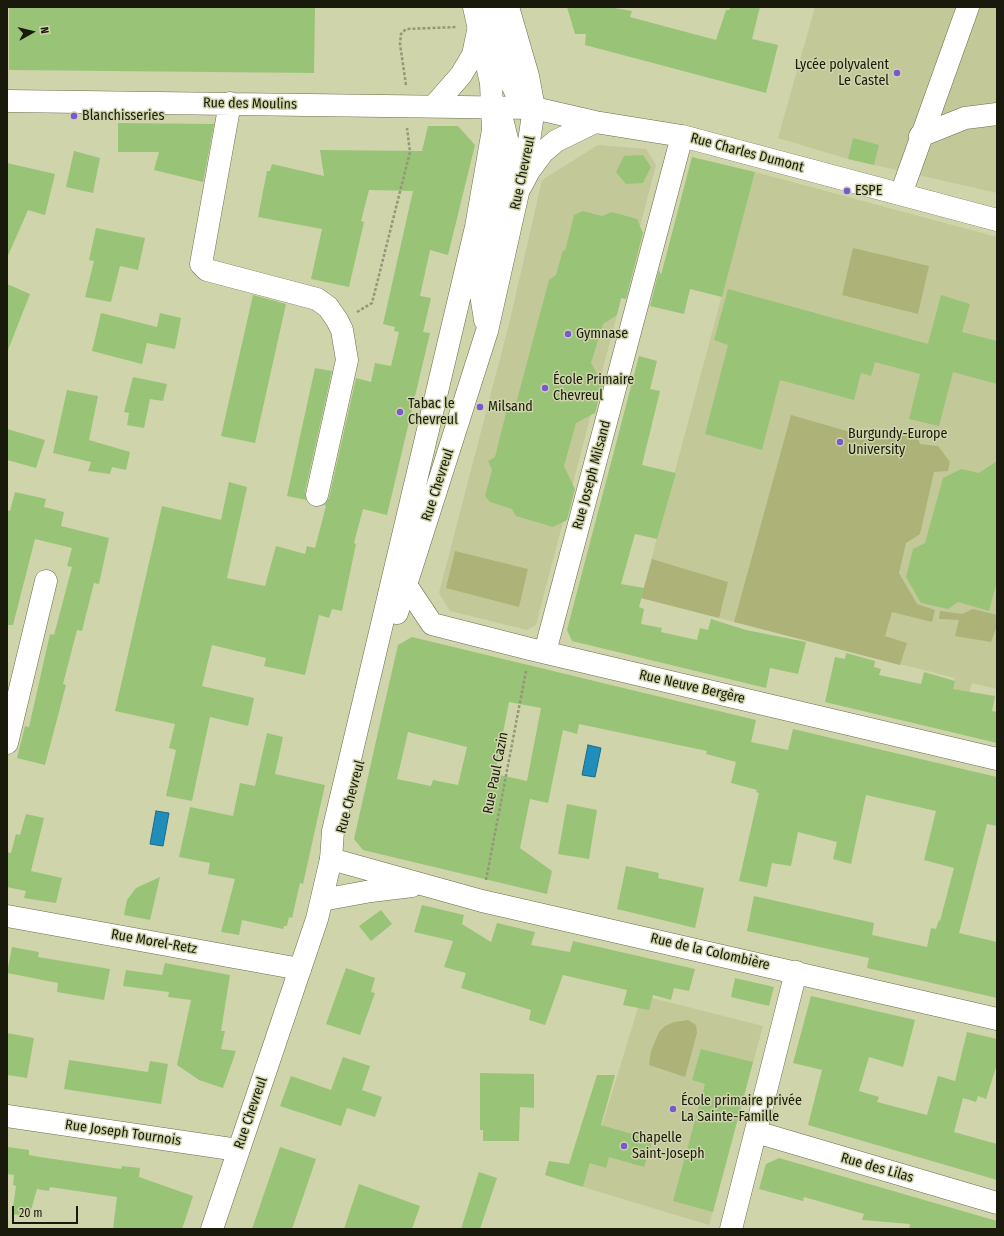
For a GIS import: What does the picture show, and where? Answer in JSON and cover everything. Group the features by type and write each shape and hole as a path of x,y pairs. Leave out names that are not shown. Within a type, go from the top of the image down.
{"street":[{"path":"490,7 510,80 518,97 534,108"},
{"path":"508,7 528,76 534,108"},
{"path":"902,194 920,136 968,7"},
{"path":"434,106 461,75 473,55 476,16"},
{"name":"Rue Chevreul","path":"212,1229 322,900 331,859 334,824 396,558 423,456 476,227 493,130 493,107 491,83 476,16"},
{"name":"Rue des Moulins","path":"7,102 230,103 493,107"},
{"path":"230,103 201,264 207,270 317,299 328,307 339,324 347,360 317,495"},
{"path":"487,331 480,288 510,151 503,123 493,107"},
{"name":"Rue Charles Dumont","path":"493,107 534,108 595,122 682,136 997,220"},
{"name":"Rue Chevreul","path":"331,859 344,831 391,630 487,331 520,188 534,108"},
{"path":"920,136 965,118 997,114"},
{"path":"520,188 529,171 543,152 556,141 595,122"},
{"name":"Rue Joseph Milsand","path":"538,650 682,136"},
{"path":"7,743 46,581"},
{"name":"Rue Neuve Bergère","path":"406,585 432,624 997,759"},
{"name":"Rue de la Colombière","path":"331,859 482,901 997,1019"},
{"name":"Rue de la Colombière","path":"322,900 372,891 424,886"},
{"name":"Rue Morel-Retz","path":"7,916 300,969"},
{"path":"731,1229 796,972"},
{"name":"Rue Joseph Tournois","path":"7,1116 238,1150"},
{"name":"Rue des Lilas","path":"756,1132 997,1203"}],"path":[{"path":"339,324 372,303 410,152 404,66 400,44 402,34 406,29 476,16"},
{"name":"Rue Paul Cazin","path":"482,901 538,650"}],"shaded area":[{"name":"Lycée polyvalent Le Castel","path":"815,7 997,7 997,193 848,159 778,138"},
{"name":"École Primaire Chevreul","path":"598,145 646,149 656,165 536,625 527,630 450,611 439,593 510,320 542,180"},
{"name":"Burgundy-Europe University","path":"755,172 997,237 997,689 972,683 958,734 949,701 955,678 641,598"},
{"path":"853,248 929,266 918,314 842,295"},
{"path":"791,415 871,438 887,431 917,434 920,444 938,446 950,462 948,471 934,472 920,534 906,543 899,573 917,604 935,610 932,622 892,612 885,636 907,643 900,665 734,622"},
{"path":"455,551 528,569 519,607 446,588"},
{"path":"652,559 728,582 719,618 641,598"},
{"path":"973,609 997,615 997,626 991,642 955,636 959,620 939,619 940,611 962,614"},
{"name":"École primaire privée La Sainte-Famille","path":"652,998 763,1026 709,1225 583,1187 638,1008"},
{"path":"688,1020 696,1025 697,1033 685,1077 649,1065 651,1051 659,1032 665,1026 674,1022"}],"water":[{"path":"588,745 601,748 595,777 582,775"},
{"path":"156,811 169,813 163,846 150,844"}],"building":[{"path":"9,7 315,7 314,73 9,70"},
{"path":"567,7 608,7 632,11 630,17 716,40 726,10 729,10 731,7 760,7 752,39 778,45 766,93 585,45 586,34 575,34"},
{"path":"118,123 214,124 203,182 154,170 159,152 118,152"},
{"path":"428,126 458,126 475,145 448,255 430,250 420,296 431,298 423,332 430,333 387,515 363,509 354,543 356,544 342,611 332,609 329,618 319,615 305,675 264,666 266,658 212,645 202,686 254,698 248,726 210,717 192,801 166,796 176,750 169,748 175,724 115,711 162,506 221,520 229,482 247,487 227,578 265,586 276,546 305,554 307,546 315,548 326,506 324,505 329,498 356,378 371,382 375,363 391,366 399,332 394,331 395,327 383,324 413,191 369,190 361,221 364,222 349,287 311,279 322,229 258,217 267,171 270,171 272,164 324,176 320,150 422,151"},
{"path":"853,138 879,145 874,165 848,159"},
{"path":"74,151 100,158 93,193 66,187"},
{"path":"643,155 651,167 643,183 626,184 616,172 624,156"},
{"path":"692,157 755,172 722,297 690,289 684,314 650,306 659,270 661,275"},
{"path":"7,163 55,174 45,215 28,210 7,258"},
{"path":"583,211 602,216 612,212 637,219 643,233 626,299 621,298 617,315 603,324 591,363 603,385 595,413 576,423 564,466 575,489 567,520 553,527 516,516 512,509 490,502 485,496 492,470 488,461 495,457 507,409 514,411 549,280 556,275 563,250 565,251 574,215"},
{"path":"96,228 145,238 138,270 120,266 111,302 85,297 94,261 89,260"},
{"path":"7,284 30,294 8,350 7,350"},
{"path":"728,289 928,344 941,295 970,304 962,332 997,341 997,384 953,372 939,426 909,419 920,374 875,362 871,376 861,373 854,400 780,380 762,450 705,434 728,345 714,340"},
{"path":"253,295 286,304 255,443 221,436"},
{"path":"101,313 157,327 160,313 181,318 175,349 147,343 142,364 92,351"},
{"path":"639,356 657,361 650,389 660,391 642,465 676,473 657,539 635,534 621,584 644,588 639,607 644,609 641,624 662,628 661,632 697,640 700,628 708,630 711,619 746,630 806,642 798,674 770,668 766,688 572,641 567,630"},
{"path":"315,368 332,371 305,492 306,500 287,496"},
{"path":"133,377 167,384 163,401 150,399 144,428 127,425 129,413 124,412"},
{"path":"67,390 98,396 89,440 130,452 126,470 112,467 110,474 88,471 91,462 53,453"},
{"path":"7,429 45,440 36,468 7,460"},
{"path":"997,461 997,581 989,611 958,602 948,609 921,603 906,577 913,549 925,543 943,478 961,469 979,473"},
{"path":"15,492 46,499 44,507 64,512 61,526 109,538 99,584 94,583 82,631 77,630 63,684 66,685 45,765 17,758 25,726 29,727 50,634 54,635 72,567 67,566 72,548 35,539 13,625 7,625 7,510 10,511"},
{"path":"412,637 756,720 751,742 788,750 793,729 997,777 997,826 987,824 959,933 997,942 997,998 867,968 869,958 747,931 754,896 874,923 872,935 927,947 931,928 936,929 939,920 940,921 954,868 924,860 936,811 866,795 851,864 833,859 837,842 798,832 791,866 772,863 767,887 739,881 759,793 756,792 757,790 731,783 736,762 706,754 707,751 579,724 577,734 563,730 548,803 530,799 520,848 552,871 547,894 363,850 354,839 398,645","holes":["509,702 541,708 527,781 495,774","408,732 467,747 458,785 433,780 431,786 397,779"]},
{"path":"846,653 875,661 874,667 881,669 879,675 921,684 924,672 955,681 953,689 995,696 992,711 997,712 997,743 825,702 835,657 845,659"},
{"path":"267,733 283,737 275,774 325,785 303,884 300,883 292,918 289,917 287,926 284,926 283,929 242,920 239,935 221,932 235,879 208,874 210,863 179,857 190,807 233,816 240,783 255,786"},
{"path":"567,804 597,810 589,859 558,854"},
{"path":"26,814 44,818 31,871 62,878 56,903 24,898 26,891 7,887 7,852 11,853 16,834 20,835"},
{"path":"626,866 659,873 658,878 704,888 695,928 617,909"},
{"path":"160,877 150,920 124,915 127,900 136,888"},
{"path":"422,905 464,915 462,924 491,942 497,923 535,932 531,945 570,952 573,941 695,969 689,991 674,988 671,1000 653,995 649,1010 623,1005 627,990 563,975 545,1025 529,1020 531,1010 461,988 466,973 444,967 453,941 414,932"},
{"path":"381,910 392,924 371,941 359,926"},
{"path":"12,947 39,952 38,957 110,969 104,1000 57,992 58,983 7,973"},
{"path":"165,963 230,975 221,1031 225,1031 221,1049 236,1051 223,1088 199,1080 177,1065 191,1000 168,997 169,992 123,986 126,970 162,975"},
{"path":"346,968 375,978 371,992 375,993 360,1035 326,1024"},
{"path":"735,978 774,987 769,1006 731,997"},
{"path":"811,996 915,1020 903,1067 869,1057 859,1091 879,1097 877,1102 927,1115 938,1076 955,1081 967,1032 997,1039 997,1064 986,1099 978,1096 976,1102 963,1098 954,1132 997,1144 997,1180 808,1125 822,1070 793,1063"},
{"path":"7,1033 34,1038 27,1078 7,1075"},
{"path":"701,1049 753,1062 713,1212 673,1201 705,1084 692,1080"},
{"path":"343,1057 370,1066 362,1090 382,1097 375,1117 347,1108 341,1126 280,1106 291,1076 331,1090"},
{"path":"69,1060 148,1072 150,1061 168,1064 161,1104 64,1089"},
{"path":"480,1073 534,1074 534,1108 520,1107 519,1141 483,1141 483,1130 480,1130"},
{"path":"597,1075 615,1075 601,1125 653,1140 644,1167 609,1157 606,1168 590,1163 583,1187 545,1175 549,1161 569,1164"},
{"path":"7,1147 29,1150 29,1155 40,1157 121,1169 122,1166 140,1168 139,1177 193,1196 182,1229 113,1229 117,1197 50,1187 49,1191 37,1189 29,1217 12,1214 16,1186 13,1185 14,1175 7,1174"},
{"path":"280,1147 316,1159 292,1229 252,1229"},
{"path":"779,1158 997,1221 997,1229 909,1229 910,1224 862,1220 864,1214 804,1197 803,1201 759,1189 766,1164"},
{"path":"479,1172 497,1178 480,1229 461,1229"},
{"path":"359,1184 420,1206 412,1229 344,1229"}],"place":[{"name":"Lycée polyvalent Le Castel","path":"897,73"},
{"name":"Blanchisseries","path":"74,116"},
{"name":"ESPE","path":"847,191"},
{"name":"Gymnase","path":"568,334"},
{"name":"École Primaire Chevreul","path":"545,388"},
{"name":"Milsand","path":"480,407"},
{"name":"Tabac le Chevreul","path":"400,412"},
{"name":"Burgundy-Europe University","path":"840,442"},
{"name":"École primaire privée La Sainte-Famille","path":"673,1109"},
{"name":"Chapelle Saint-Joseph","path":"624,1146"}]}
